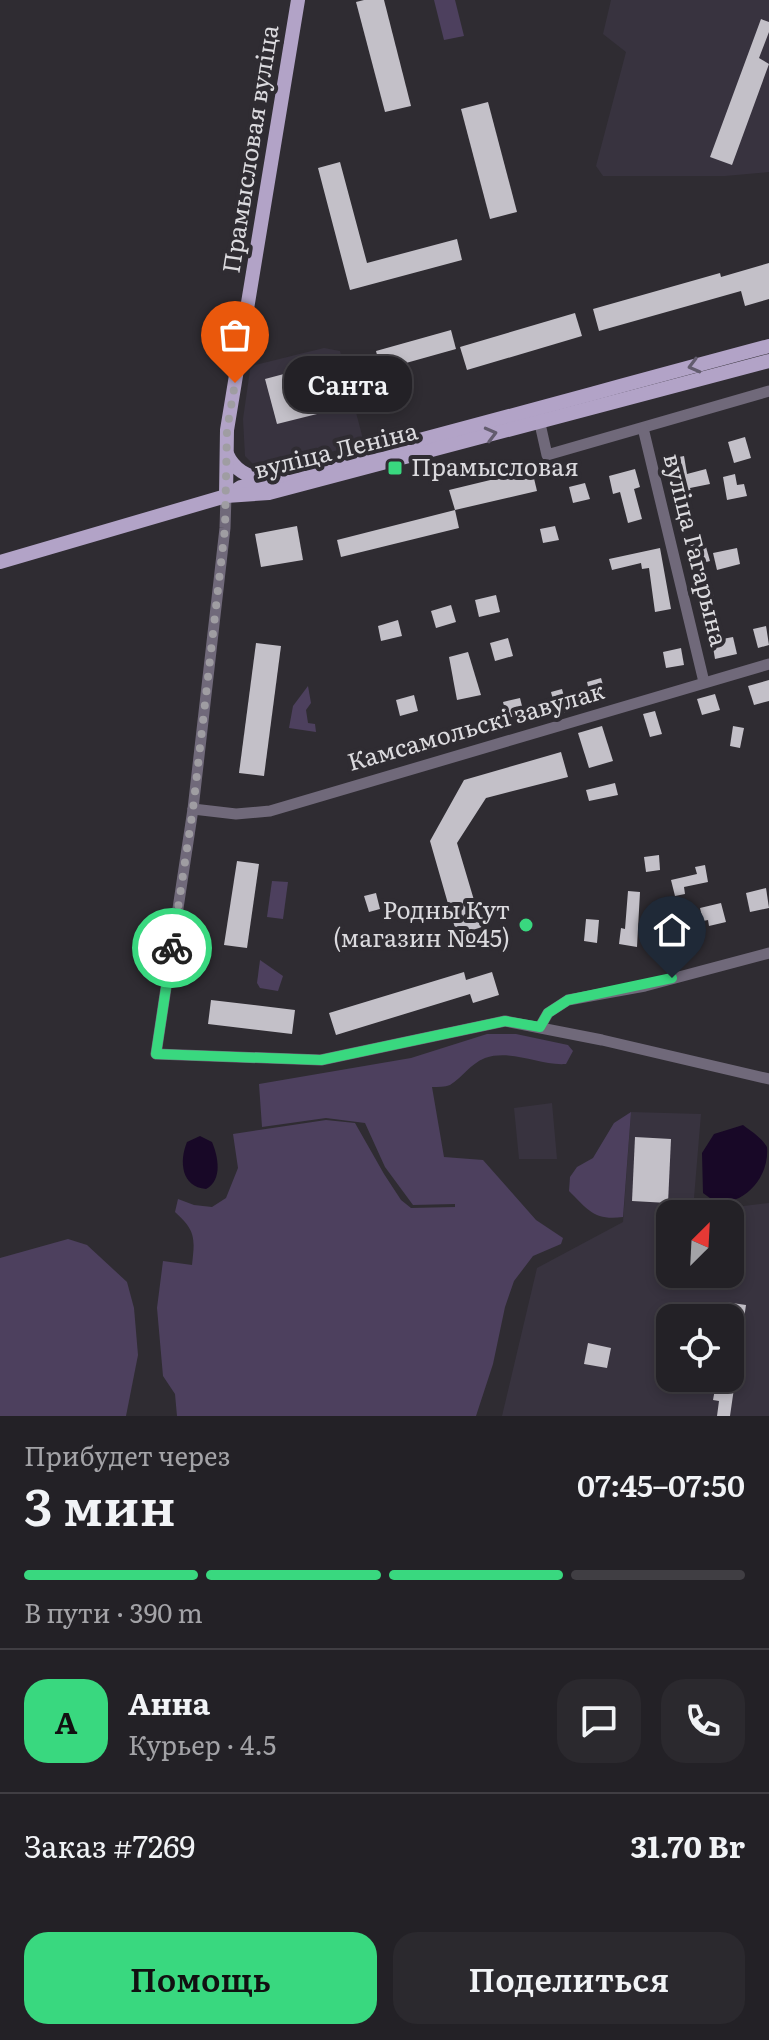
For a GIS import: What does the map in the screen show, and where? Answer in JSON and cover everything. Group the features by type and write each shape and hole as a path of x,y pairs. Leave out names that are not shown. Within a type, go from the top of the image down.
{"main road":[{"name":"Прамысловая вуліца","path":"226,496 226,450 298,0"},
{"name":"вуліца Леніна","path":"226,496 269,493 769,346"},
{"name":"вуліца Леніна","path":"226,496 241,487 265,480 769,361"},
{"path":"226,450 232,464 243,473 265,480"},
{"path":"0,562 226,496"}],"street":[{"path":"537,414 547,455 769,391"},
{"name":"вуліца Гагарына","path":"643,428 704,682"},
{"path":"226,496 193,809 156,1054 321,1060 505,1021 769,1079"},
{"name":"Камсамольскі завулак","path":"193,809 236,814 270,811 769,664"},
{"path":"540,1027 548,1013 568,1000 645,986 769,953"}],"shaded area":[{"path":"434,0 455,0 464,36 444,40"},
{"path":"611,0 769,0 769,172 725,176 603,176 596,166 626,52 603,34"},
{"path":"324,348 340,351 364,443 275,467 253,464 245,456 243,419 250,370 255,365"},
{"path":"308,686 311,703 306,710 308,723 315,724 316,732 289,728 293,706"},
{"path":"272,881 288,882 283,919 267,917"},
{"path":"260,960 283,976 278,991 260,988 257,983"},
{"path":"487,1034 516,1034 568,1045 573,1051 566,1064 505,1055 485,1058 450,1085 432,1087 444,1157 483,1160 536,1220 563,1238 561,1244 533,1256 514,1281 476,1416 177,1416 175,1394 163,1376 157,1308 163,1261 192,1265 192,1236 187,1224 175,1212 178,1199 212,1207 226,1198 238,1168 233,1134 326,1120 355,1123 401,1200 411,1208 455,1207 455,1204 413,1205 385,1167 365,1123 326,1118 262,1127 259,1084 411,1058"},
{"path":"552,1103 557,1159 519,1159 514,1108"},
{"path":"631,1112 701,1114 694,1200 656,1200 656,1288 744,1288 744,1206 769,1203 769,1416 502,1416 537,1268 623,1222"},
{"path":"631,1112 623,1217 599,1216 569,1191 570,1177 577,1167 593,1158 614,1123"},
{"path":"743,1125 767,1147 764,1170 756,1183 739,1198 713,1200 703,1193 702,1153 714,1134"},
{"path":"200,1136 212,1142 217,1161 215,1180 206,1189 191,1183 183,1165 187,1142"},
{"path":"68,1239 87,1245 127,1282 134,1308 138,1355 126,1416 0,1416 0,1258"}],"building":[{"path":"384,0 411,106 385,112 356,2"},
{"path":"761,19 769,22 769,32 759,58 769,64 732,165 710,157"},
{"path":"488,102 517,212 490,219 461,109"},
{"path":"340,162 367,263 457,239 462,260 350,290 318,168"},
{"path":"769,263 769,299 745,306 741,291 599,331 593,309 720,273 721,277"},
{"path":"575,313 582,336 467,370 460,347"},
{"path":"451,330 456,349 381,370 376,351"},
{"path":"314,366 325,412 277,424 265,379"},
{"path":"745,437 751,458 734,463 728,442"},
{"path":"684,456 687,474 706,469 710,484 690,488 692,496 679,499 669,459"},
{"path":"635,469 640,487 634,489 642,519 628,523 620,492 613,494 609,476"},
{"path":"532,470 537,491 455,510 449,490"},
{"path":"735,474 737,485 744,484 747,496 727,500 723,477"},
{"path":"585,483 590,499 573,503 569,487"},
{"path":"455,510 459,528 341,557 337,540"},
{"path":"297,526 303,560 261,567 255,534"},
{"path":"555,526 559,540 543,543 540,529"},
{"path":"704,540 710,561 695,565 689,544"},
{"path":"660,548 671,609 655,612 649,568 642,569 641,563 612,570 609,559"},
{"path":"737,548 740,564 717,570 713,553"},
{"path":"712,588 715,604 701,607 697,592"},
{"path":"496,595 500,612 479,617 475,600"},
{"path":"451,605 456,622 436,628 431,611"},
{"path":"398,620 402,636 381,641 378,626"},
{"path":"766,626 769,645 758,648 753,629"},
{"path":"733,637 737,654 715,659 712,641"},
{"path":"508,638 513,656 495,661 490,643"},
{"path":"256,643 281,646 264,776 239,773"},
{"path":"681,648 684,665 666,668 663,652"},
{"path":"468,652 481,695 457,700 449,657"},
{"path":"601,678 605,692 590,695 587,682"},
{"path":"769,680 769,701 754,705 748,686"},
{"path":"562,689 568,712 557,715 551,692"},
{"path":"715,694 720,710 702,715 697,699"},
{"path":"414,695 418,711 400,716 396,700"},
{"path":"520,698 524,714 507,718 503,702"},
{"path":"655,711 662,734 650,737 643,714"},
{"path":"602,726 613,761 589,768 578,733"},
{"path":"733,726 744,728 740,748 730,746"},
{"path":"561,752 568,777 486,798 457,843 482,927 457,935 430,841 464,780"},
{"path":"615,783 618,795 589,801 586,790"},
{"path":"659,855 660,870 646,872 644,857"},
{"path":"237,861 259,864 247,948 224,945"},
{"path":"705,865 708,882 684,887 685,894 675,896 671,880 697,874 695,867"},
{"path":"766,888 769,908 750,912 746,893"},
{"path":"628,891 640,892 637,947 619,944 621,928 625,929"},
{"path":"376,893 380,909 369,912 364,896"},
{"path":"721,903 726,922 709,926 708,920 703,921 700,908"},
{"path":"674,912 681,931 665,936 658,917"},
{"path":"586,919 599,920 597,943 584,941"},
{"path":"464,972 466,980 492,972 499,995 473,1003 470,994 336,1035 329,1013"},
{"path":"211,1000 295,1010 292,1034 208,1024"},
{"path":"635,1137 671,1139 668,1200 632,1201"},
{"path":"588,1343 611,1348 607,1368 584,1364"},
{"path":"714,1392 733,1392 730,1416 717,1416 719,1401 713,1400"}],"way so far":[{"path":"172,948 193,809 225,528 227,430 235,383"}],"place":[{"name":"Санта","path":"235,383"},
{"name":"Прамысловая","path":"395,468"},
{"name":"Родны Кут (магазин №45)","path":"526,925"}],"route":[{"path":"172,948 156,1054 321,1060 505,1021 540,1027 548,1013 568,1000 672,978"}]}
